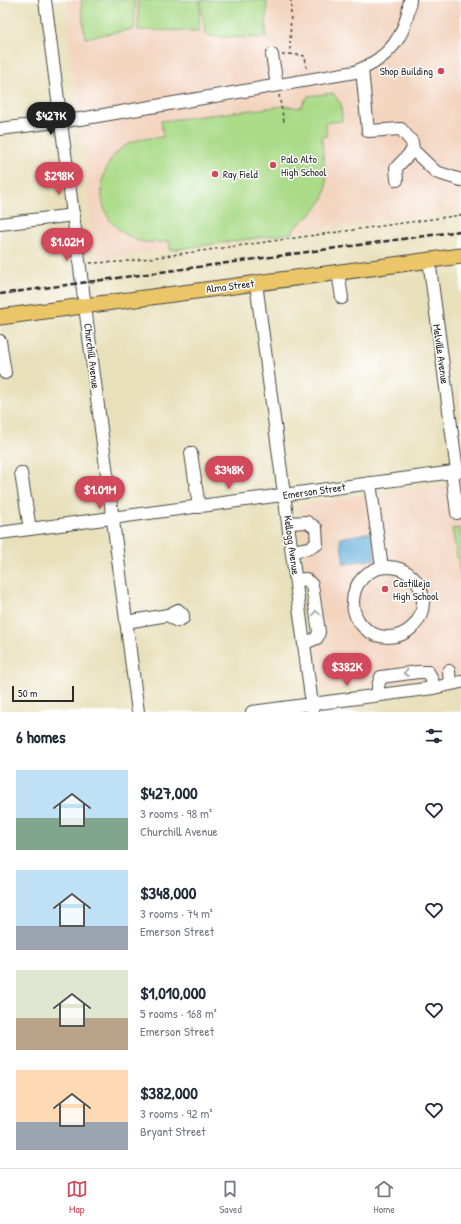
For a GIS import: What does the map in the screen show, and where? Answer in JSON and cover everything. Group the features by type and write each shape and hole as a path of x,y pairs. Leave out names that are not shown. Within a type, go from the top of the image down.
{"main road":[{"name":"Alma Street","path":"0,317 461,256"}],"street":[{"name":"Churchill Avenue","path":"45,0 138,712"},
{"path":"0,129 61,122 355,72 379,61 398,38 409,10 410,0"},
{"path":"272,55 277,85"},
{"path":"362,69 368,131 401,129 412,142 413,150 436,172 461,180"},
{"path":"397,180 396,168 413,150"},
{"path":"0,224 74,215"},
{"name":"Melville Avenue","path":"429,260 456,471 457,513"},
{"path":"338,272 342,298"},
{"name":"Kellogg Avenue","path":"256,283 313,708"},
{"path":"0,341 5,373"},
{"path":"191,452 199,507"},
{"name":"Emerson Street","path":"0,533 113,519 456,471"},
{"path":"21,473 30,529"},
{"path":"370,483 382,567"},
{"path":"289,523 307,522 316,528 317,544 309,548 292,550"},
{"path":"382,567 396,568 409,574 418,584 423,597 422,611 416,623 406,633 393,638 379,637 367,631 357,621 352,608 353,594 359,581 369,572 382,567"},
{"path":"126,622 168,615"},
{"path":"378,695 378,686 375,677 424,671 431,675 433,688"},
{"path":"252,712 313,708 378,695 433,688 455,681"}],"path":[{"path":"290,54 291,0"},
{"path":"272,55 290,54 305,56 309,80"},
{"path":"277,85 284,122"},
{"path":"90,263 121,262 461,216"}],"shaded area":[{"name":"Palo Alto High School","path":"68,0 461,0 461,210 94,260 80,119 70,57"},
{"name":"Castilleja High School","path":"459,482 461,498 461,674 322,692 297,504"}],"green space":[{"path":"81,0 135,0 134,29 85,38"},
{"path":"138,0 200,0 199,31 138,30"},
{"path":"201,0 267,0 266,38 220,37 205,35"},
{"name":"Ray Field","path":"333,93 341,104 342,121 325,123 327,136 322,136 326,177 324,196 309,216 294,228 293,233 170,250 170,241 148,242 136,240 124,233 110,221 104,206 102,195 102,184 109,162 116,153 135,141 163,137 161,121 284,106 300,108 308,96"},
{"path":"461,528 461,579 452,529"}],"water":[{"path":"372,532 375,559 344,564 340,538"}],"railway":[{"path":"0,294 461,231"}],"place":[{"name":"Shop Building","path":"441,71"},
{"name":"Palo Alto High School","path":"273,165"},
{"name":"Ray Field","path":"215,174"},
{"name":"Castilleja High School","path":"385,589"}]}
